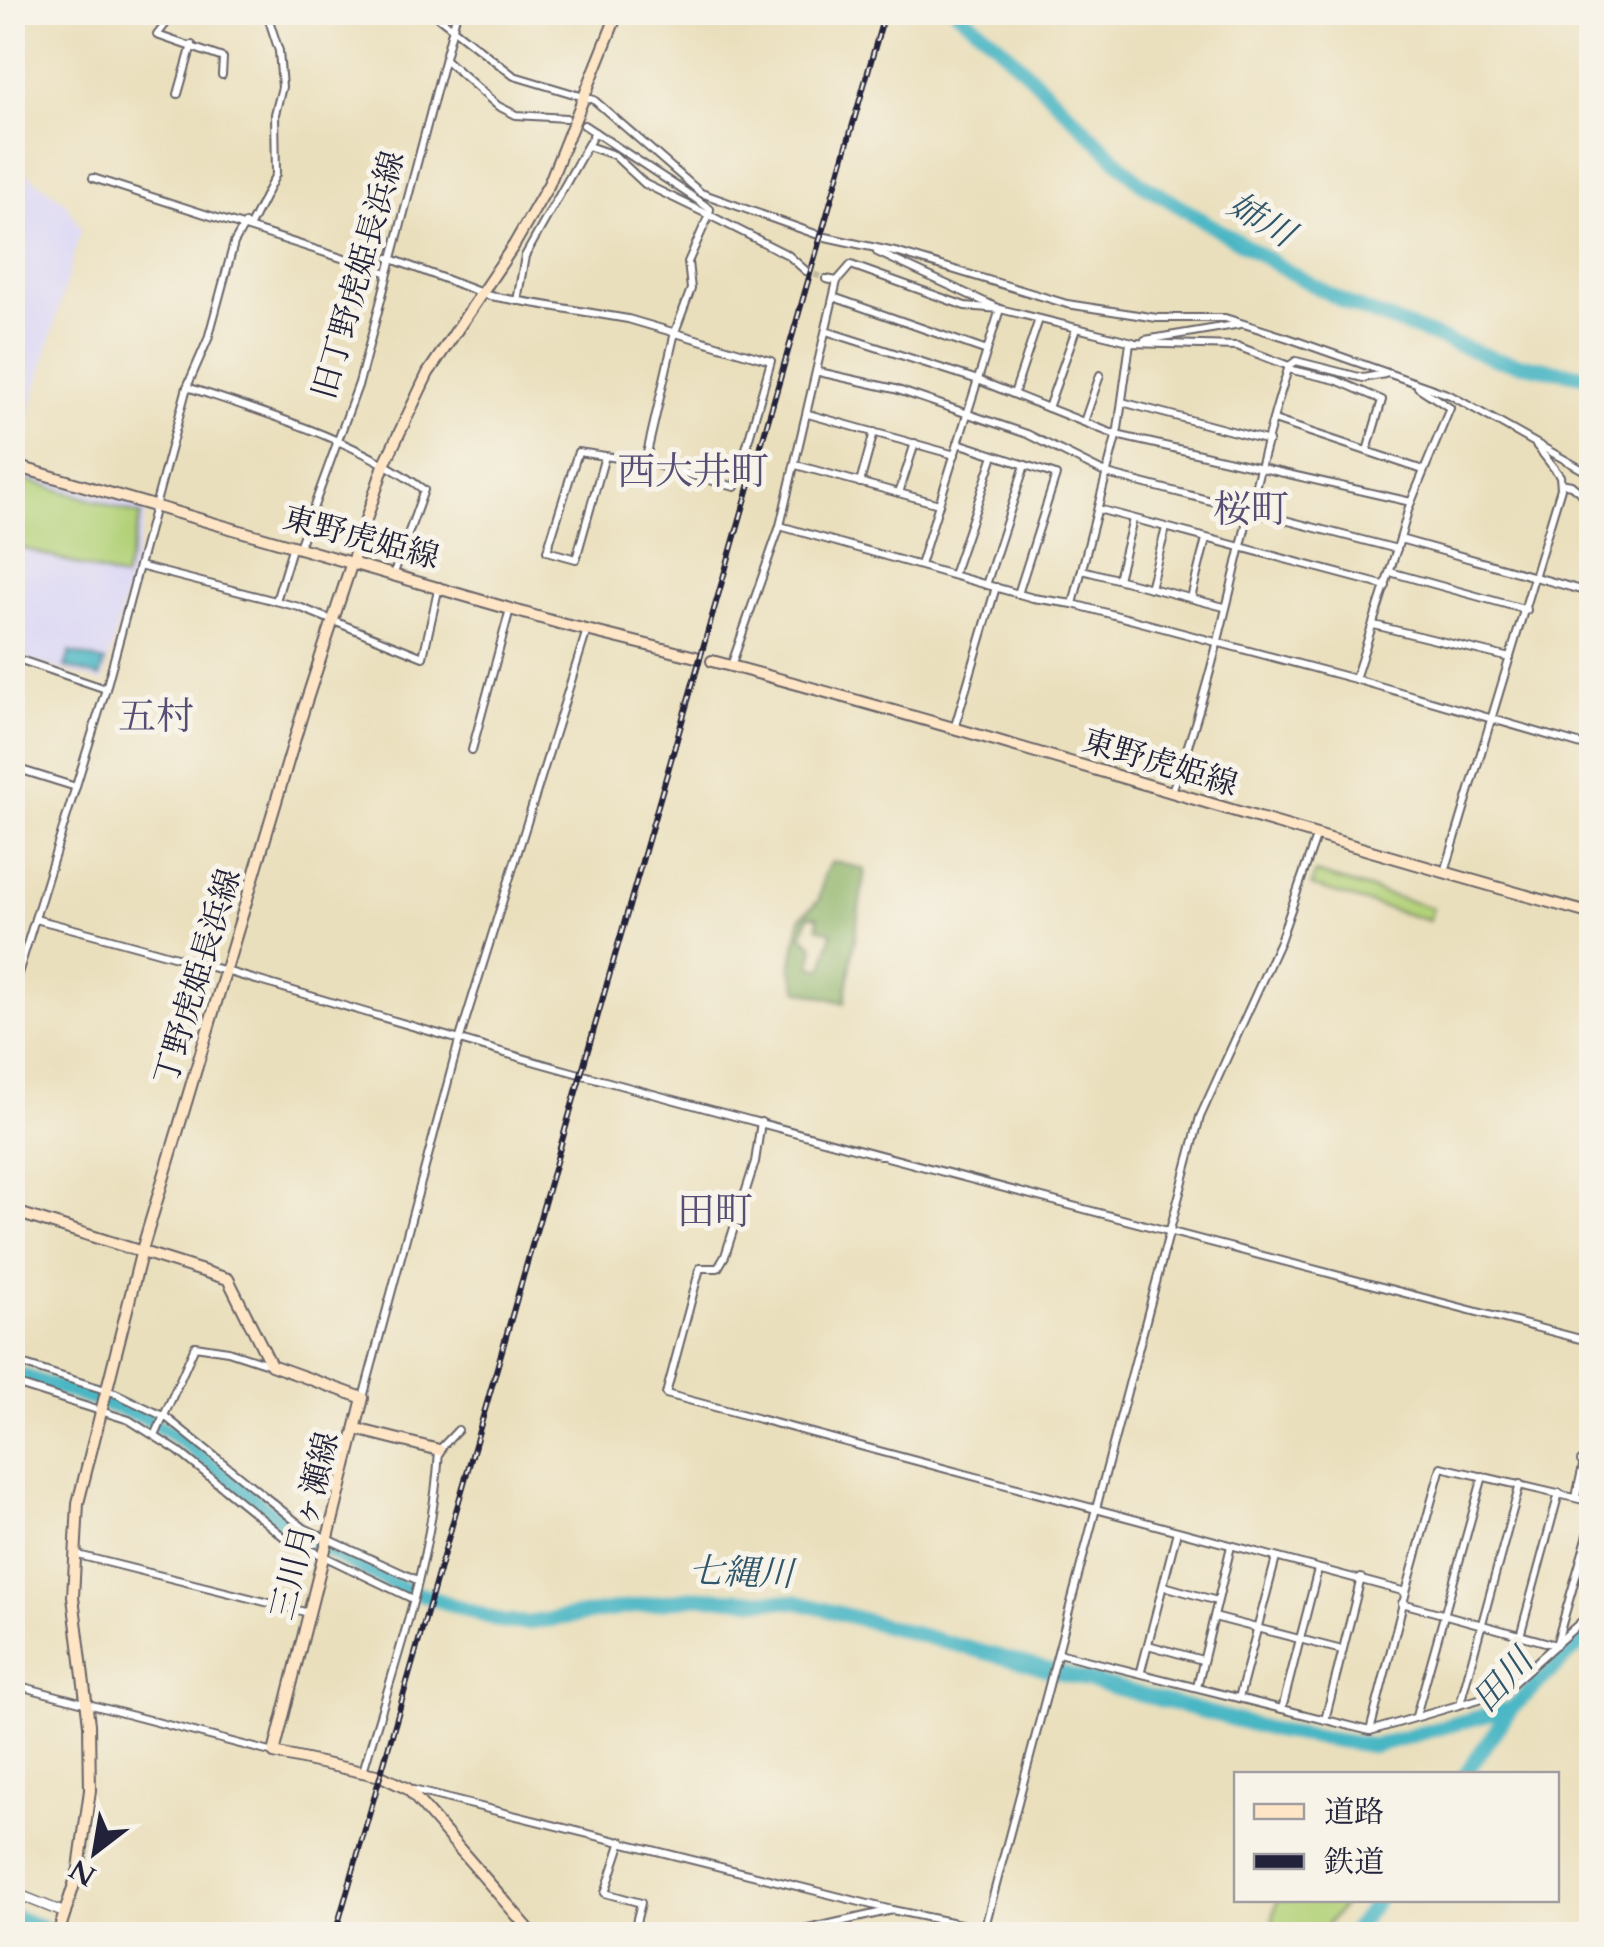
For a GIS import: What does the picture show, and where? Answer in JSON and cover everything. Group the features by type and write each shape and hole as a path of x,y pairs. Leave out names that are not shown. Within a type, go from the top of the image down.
{"main road":[{"name":"丁野虎姫長浜線","path":"58,1934 78,1870 90,1790 86,1704 73,1597 78,1503 142,1250 304,708 384,465 428,373 549,184 618,12"},
{"name":"東野虎姫線","path":"12,465 439,585 510,609 696,657"},
{"name":"東野虎姫線","path":"712,662 955,726 1316,837 1592,914"},
{"path":"12,1210 232,1282 271,1365"},
{"name":"三川月ヶ瀬線","path":"271,1365 363,1398 274,1753"},
{"path":"356,1429 439,1450"},
{"path":"274,1753 391,1779 408,1789 533,1934"}],"street":[{"path":"174,12 157,35 223,58 222,75"},
{"path":"243,12 268,16 290,12"},
{"path":"432,12 514,76 587,92 701,193 821,236 1068,304 1157,318 1225,318 1244,324 1450,396 1592,475"},
{"name":"旧丁野虎姫長浜線","path":"276,601 358,383 457,12"},
{"path":"12,993 106,689 158,507 187,387 208,339 234,243 276,174 275,114 282,87 279,52 268,16"},
{"path":"178,94 192,45"},
{"path":"446,60 498,106 516,114 566,118"},
{"path":"584,125 710,209 688,262 691,288 675,332 645,462"},
{"path":"517,301 525,256 596,132"},
{"path":"588,146 614,155 645,184 788,256 806,271"},
{"path":"660,178 671,170"},
{"path":"93,178 385,272"},
{"path":"868,246 1000,309"},
{"path":"389,258 482,293 628,319 770,360 735,487 645,462 605,456 578,452 547,551 576,559 605,456"},
{"path":"730,666 780,526 837,282 844,268 858,264 964,306 1000,309 1130,342 1237,346 1289,368 1336,380 1382,400 1367,451"},
{"path":"826,279 837,282"},
{"path":"836,298 987,351"},
{"path":"920,565 1000,309"},
{"path":"1014,394 1039,319"},
{"path":"1130,342 1244,324"},
{"path":"1048,408 1076,328"},
{"path":"828,332 978,380 1116,435 1410,502"},
{"path":"1074,604 1116,435 1130,342"},
{"path":"1172,792 1198,722 1215,641 1289,368 1296,360 1371,379 1387,373"},
{"path":"818,372 895,389 1028,434 1106,474 1397,549"},
{"path":"1084,422 1100,376"},
{"path":"1356,679 1410,502 1450,408 1410,381"},
{"path":"187,387 334,443 384,465 424,490 394,573"},
{"path":"1122,402 1269,441"},
{"path":"808,414 954,455"},
{"path":"1274,420 1423,470"},
{"path":"860,482 874,432"},
{"path":"1444,873 1489,718 1527,610 1560,483 1552,463 1533,442"},
{"path":"958,443 1056,476 1018,594"},
{"path":"899,493 914,444"},
{"path":"954,575 994,455"},
{"path":"796,464 939,504"},
{"path":"986,584 1025,465"},
{"path":"1560,483 1571,485 1592,502"},
{"path":"1098,510 1386,586"},
{"path":"1118,579 1133,519"},
{"path":"780,526 1018,594 1074,604 1356,679 1592,748"},
{"path":"1150,588 1166,528"},
{"path":"1400,539 1592,594"},
{"path":"1191,598 1206,540"},
{"path":"139,566 276,601 423,657 439,585"},
{"path":"1082,570 1224,607"},
{"path":"1390,572 1527,610"},
{"path":"955,726 996,588"},
{"path":"472,750 510,609"},
{"path":"1374,626 1510,658"},
{"path":"363,1398 460,1041 588,629"},
{"path":"12,657 106,689"},
{"path":"12,767 76,787"},
{"path":"984,1932 1200,1116 1280,940 1316,837"},
{"path":"35,919 226,970 460,1041 1592,1342"},
{"path":"761,1122 755,1162 725,1256 718,1268 700,1268 666,1394 1406,1592"},
{"path":"155,1436 167,1418 195,1346 228,1351 271,1365"},
{"path":"12,1361 105,1391 167,1418 304,1528 416,1580"},
{"path":"12,1383 129,1420 284,1537 340,1561 412,1600"},
{"path":"1576,1497 1581,1461 1592,1426"},
{"path":"363,1772 412,1600 437,1486 439,1450 458,1430"},
{"path":"1581,1461 1592,1464"},
{"path":"1370,1731 1441,1467 1592,1502"},
{"path":"1416,1718 1483,1476"},
{"path":"1459,1705 1520,1484"},
{"path":"1520,1636 1559,1493"},
{"path":"1556,1645 1592,1521"},
{"path":"1141,1671 1177,1531"},
{"path":"1196,1687 1231,1546"},
{"path":"73,1554 309,1612"},
{"path":"1239,1698 1276,1558"},
{"path":"1282,1708 1318,1568"},
{"path":"1325,1720 1361,1578"},
{"path":"1164,1586 1217,1601"},
{"path":"1402,1603 1482,1628 1556,1645"},
{"path":"1058,1654 1141,1671 1370,1731 1503,1692 1592,1612"},
{"path":"1214,1617 1342,1650"},
{"path":"1148,1646 1202,1660"},
{"path":"12,1684 274,1753"},
{"path":"408,1789 892,1910 984,1932 1009,1934"},
{"path":"622,1841 606,1893 641,1903 633,1934"},
{"path":"12,1892 64,1916"},
{"path":"786,1934 892,1910"}],"shaded area":[{"path":"13,163 65,202 81,229 18,456 12,454"},
{"path":"19,472 138,506 146,515 103,682 13,655 12,495"}],"green space":[{"path":"20,478 141,515 124,579 13,545 13,518 19,508 13,502"},
{"path":"831,863 865,870 845,1003 798,990 791,967 801,917 819,900 824,874","holes":["809,915 818,917 818,928 832,932 823,969 811,966 814,946 802,935"]},
{"path":"1315,873 1433,908 1429,921 1311,886"},
{"path":"1277,1902 1345,1902 1320,1934 1270,1934"}],"water":[{"path":"70,652 105,662 100,677 65,667"}],"waterway":[{"name":"姉川","path":"958,12 998,44 1139,182 1289,272 1350,305 1498,360 1592,377"},
{"name":"七縄川","path":"12,1372 144,1417 181,1440 299,1535 399,1587 503,1622 528,1623 696,1597 797,1602 1276,1731 1374,1746 1512,1708"},
{"name":"田川","path":"1466,1772 1512,1708 1592,1632"},
{"name":"田川","path":"1352,1934 1376,1902"},
{"name":"田川","path":"12,1916 58,1934"},
{"name":"田川","path":"874,1934 926,1934"}],"tunnel":[{"path":"806,271 826,279"}],"railway":[{"path":"335,1934 885,12"}],"district":[{"name":"西大井町","path":"693,472"},
{"name":"桜町","path":"1251,510"},
{"name":"五村","path":"156,717"},
{"name":"田町","path":"715,1212"}]}
